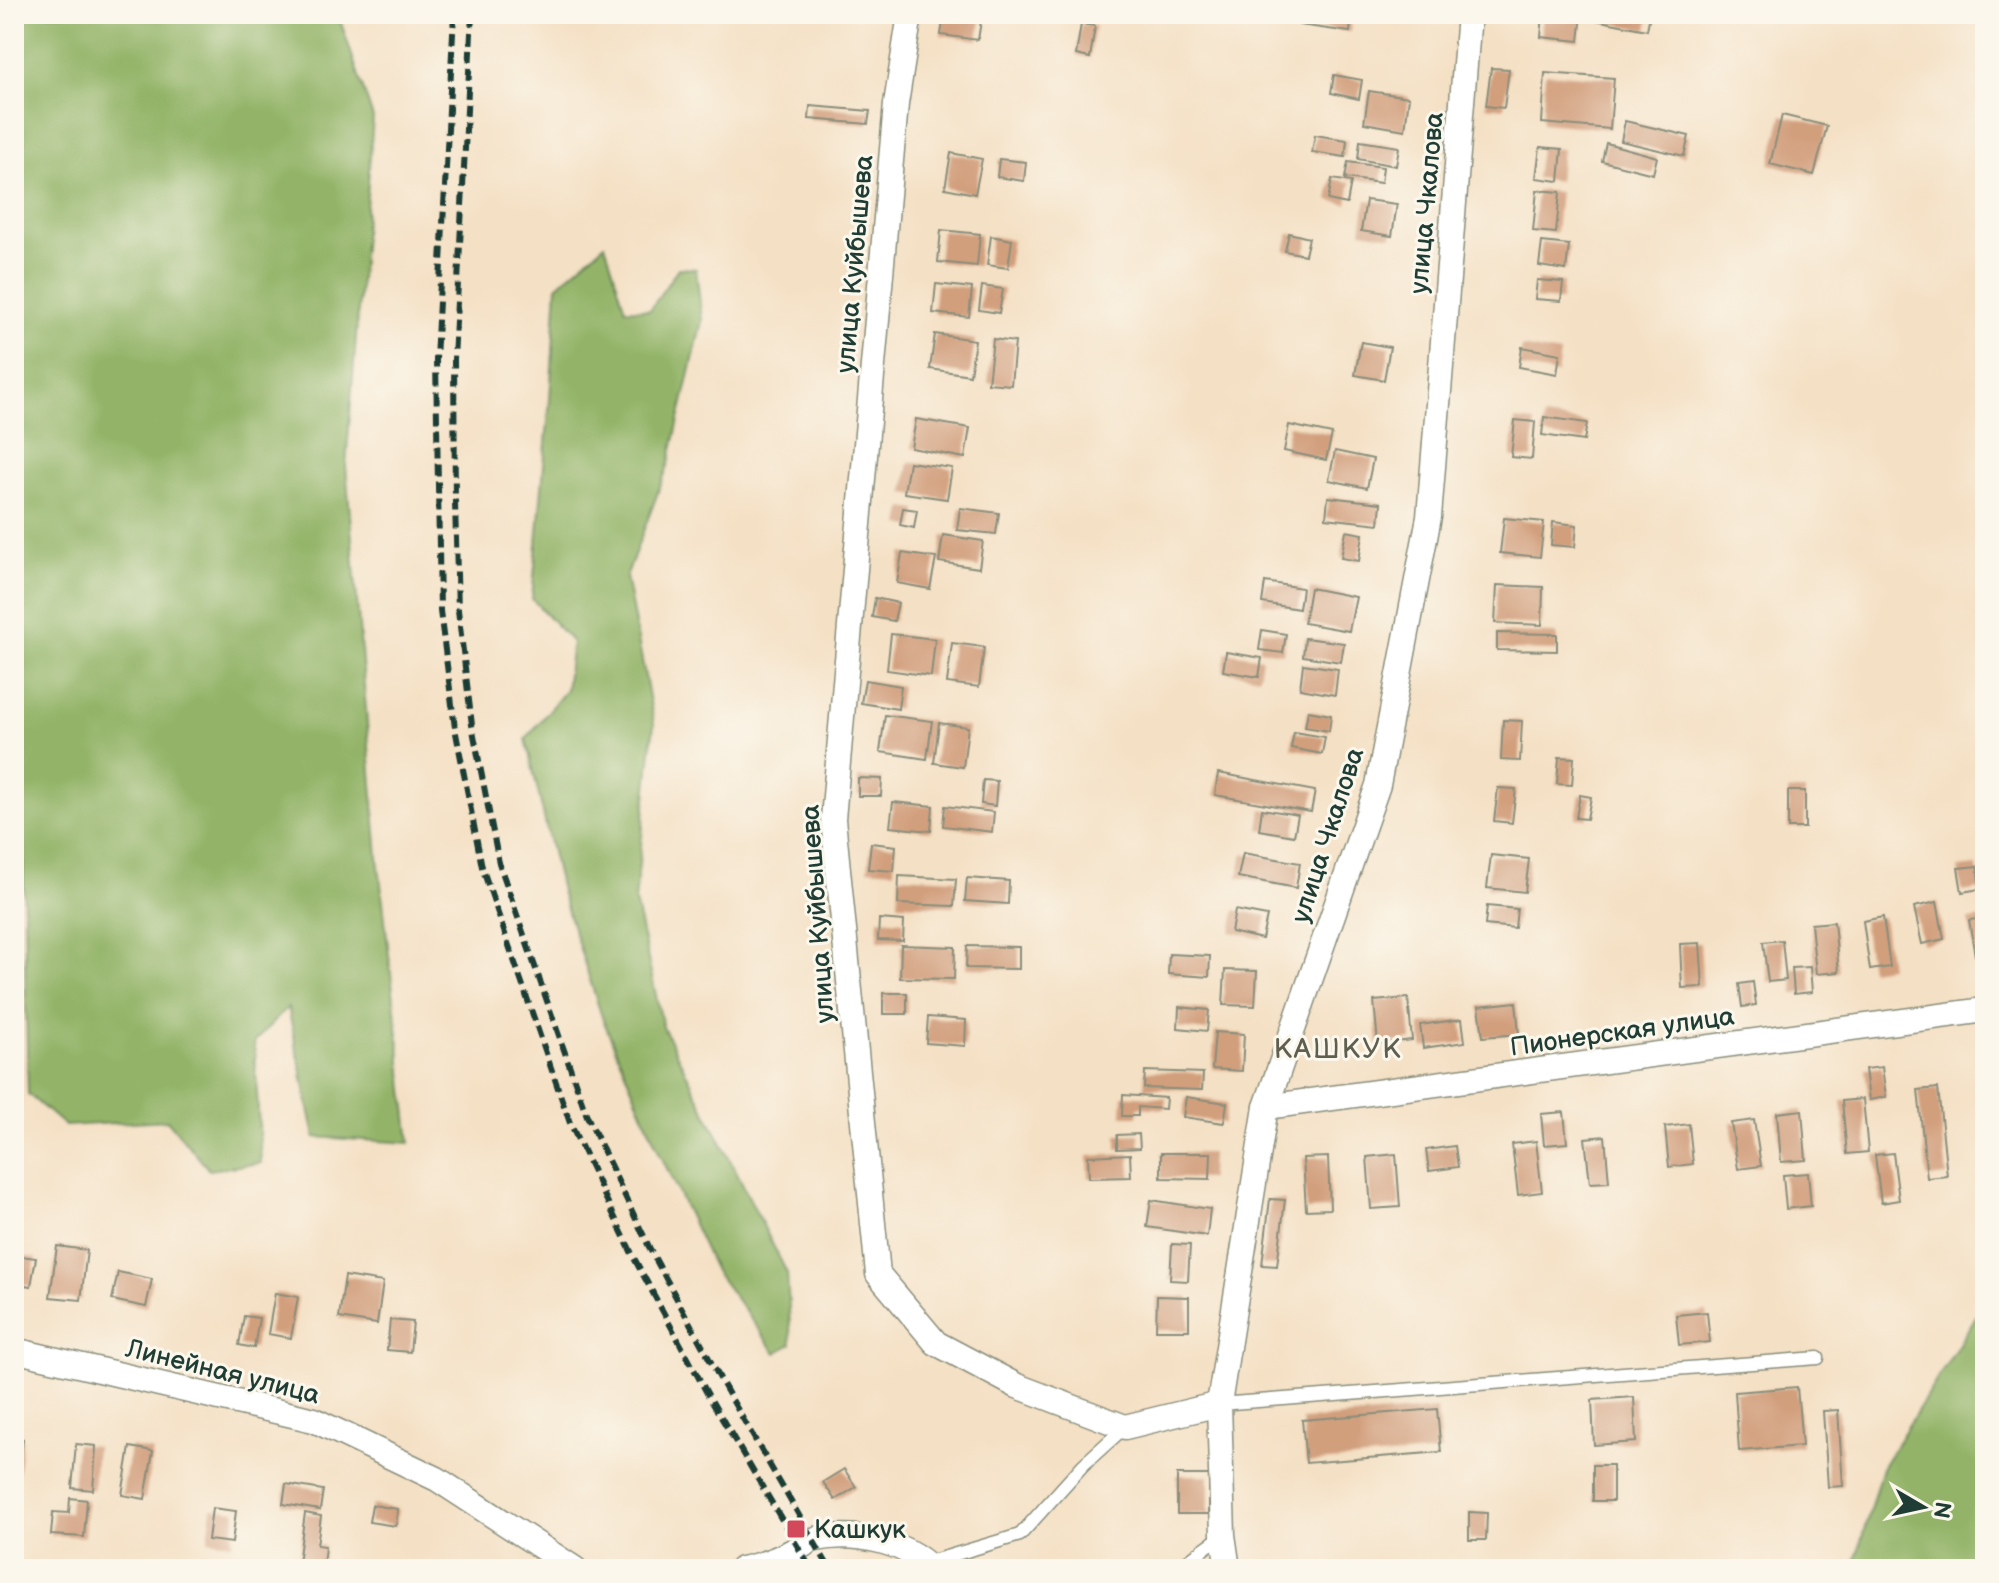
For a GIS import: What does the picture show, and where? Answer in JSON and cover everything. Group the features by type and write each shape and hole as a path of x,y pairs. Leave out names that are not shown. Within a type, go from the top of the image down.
{"street":[{"name":"улица Куйбышева","path":"910,14 896,104 833,819 878,1274 936,1343 1017,1386 1125,1427"},
{"name":"улица Чкалова","path":"1228,1569 1223,1535 1219,1404 1266,1107 1378,785 1429,517 1469,14"},
{"name":"Пионерская улица","path":"1266,1107 1985,1010"},
{"name":"Линейная улица","path":"14,1350 314,1420 437,1479 575,1569"},
{"path":"1125,1427 1219,1404"},
{"path":"742,1569 799,1548 813,1539 830,1537 886,1542 909,1550 929,1566"}],"lane":[{"path":"1219,1404 1818,1358"},
{"path":"929,1566 1020,1535 1083,1465 1125,1427"},
{"path":"1176,1569 1223,1535"}],"green space":[{"path":"14,14 338,14 373,118 346,466 378,857 410,1143 315,1137 288,1007 254,1042 261,1163 209,1170 167,1120 65,1126 28,1094 21,775 14,716"},
{"path":"605,244 625,309 650,310 678,268 696,269 702,321 669,463 626,577 654,723 635,901 663,1027 787,1273 791,1344 776,1353 715,1271 656,1145 602,1017 561,891 526,739 566,690 572,642 532,599 557,286"},
{"path":"1985,1302 1985,1569 1853,1569 1882,1468"}],"building":[{"path":"1301,14 1352,14 1350,32 1299,25"},
{"path":"1543,14 1582,14 1579,41 1541,37"},
{"path":"1586,14 1650,14 1647,30 1585,18"},
{"path":"944,15 981,21 978,40 941,35"},
{"path":"1081,24 1095,26 1090,58 1076,55"},
{"path":"1491,68 1509,69 1504,108 1486,106"},
{"path":"1545,73 1614,78 1610,129 1542,123"},
{"path":"1334,75 1362,80 1359,99 1331,93"},
{"path":"1369,91 1409,97 1405,130 1364,123"},
{"path":"810,106 870,111 868,124 809,119"},
{"path":"1782,115 1827,126 1814,175 1770,164"},
{"path":"1625,121 1689,136 1684,156 1621,141"},
{"path":"1315,135 1347,140 1345,157 1312,152"},
{"path":"1360,141 1399,147 1396,166 1358,159"},
{"path":"1606,143 1657,157 1653,174 1602,161"},
{"path":"1540,147 1562,149 1559,181 1536,178"},
{"path":"951,153 982,159 975,194 945,188"},
{"path":"999,159 1026,162 1024,181 997,177"},
{"path":"1348,162 1383,167 1381,183 1345,178"},
{"path":"1332,179 1351,182 1347,204 1328,200"},
{"path":"1537,190 1560,192 1556,233 1533,231"},
{"path":"1366,200 1397,204 1392,236 1361,231"},
{"path":"941,230 980,234 977,266 938,262"},
{"path":"1289,233 1309,238 1305,255 1285,251"},
{"path":"991,236 1012,240 1008,268 987,265"},
{"path":"1542,242 1569,245 1566,270 1539,266"},
{"path":"1537,280 1563,282 1561,301 1535,299"},
{"path":"936,284 972,288 969,317 933,313"},
{"path":"982,286 1003,289 999,313 979,310"},
{"path":"935,334 975,340 970,375 930,369"},
{"path":"993,339 1015,342 1011,385 988,383"},
{"path":"1361,342 1390,347 1384,380 1355,375"},
{"path":"1522,347 1560,354 1557,374 1519,367"},
{"path":"1544,417 1587,423 1584,441 1542,435"},
{"path":"916,419 970,428 965,458 911,448"},
{"path":"1515,420 1535,422 1532,459 1511,457"},
{"path":"1289,425 1332,434 1326,460 1284,451"},
{"path":"1335,451 1373,459 1367,488 1329,480"},
{"path":"909,462 952,468 947,499 904,493"},
{"path":"1328,497 1381,503 1379,524 1326,518"},
{"path":"903,508 917,510 914,528 900,525"},
{"path":"960,508 999,513 996,534 957,530"},
{"path":"1504,518 1544,522 1540,557 1500,553"},
{"path":"1553,522 1577,525 1575,547 1551,545"},
{"path":"1346,531 1363,534 1359,561 1341,558"},
{"path":"943,535 983,541 979,568 939,562"},
{"path":"902,553 936,558 930,589 897,583"},
{"path":"1265,582 1302,588 1299,609 1262,603"},
{"path":"1497,585 1543,587 1542,625 1495,623"},
{"path":"1310,588 1356,597 1349,631 1304,623"},
{"path":"875,598 898,603 894,621 872,617"},
{"path":"1262,630 1286,634 1283,653 1259,650"},
{"path":"1497,633 1557,634 1557,651 1497,650"},
{"path":"891,634 935,639 931,676 887,670"},
{"path":"1305,638 1344,643 1341,662 1303,656"},
{"path":"952,643 984,647 979,687 947,683"},
{"path":"1226,652 1262,658 1259,677 1223,671"},
{"path":"1303,664 1338,669 1335,695 1300,689"},
{"path":"865,680 901,686 898,709 861,703"},
{"path":"1308,711 1331,715 1329,731 1305,727"},
{"path":"885,715 932,721 927,759 880,752"},
{"path":"1503,720 1522,721 1520,761 1501,760"},
{"path":"939,723 968,727 963,767 934,763"},
{"path":"1294,732 1325,737 1322,754 1291,748"},
{"path":"1559,757 1574,758 1572,785 1557,784"},
{"path":"1218,773 1315,791 1311,812 1215,795"},
{"path":"858,778 882,779 881,796 858,796"},
{"path":"983,780 997,781 995,806 981,804"},
{"path":"1498,788 1516,789 1512,823 1494,821"},
{"path":"1788,791 1805,791 1805,828 1788,828"},
{"path":"1580,795 1591,797 1587,819 1576,818"},
{"path":"893,802 933,806 931,831 890,827"},
{"path":"945,806 994,812 992,832 943,826"},
{"path":"1262,809 1298,815 1294,836 1259,830"},
{"path":"871,843 896,846 894,871 868,869"},
{"path":"1243,853 1300,863 1296,888 1238,877"},
{"path":"1491,855 1529,859 1525,892 1487,888"},
{"path":"1977,866 1980,889 1962,892 1958,868"},
{"path":"899,876 956,879 954,906 898,904"},
{"path":"967,878 1009,881 1008,904 965,901"},
{"path":"1937,902 1944,939 1922,944 1914,907"},
{"path":"1487,906 1517,909 1515,928 1485,925"},
{"path":"1235,910 1267,916 1262,939 1231,932"},
{"path":"1883,917 1890,967 1870,970 1863,921"},
{"path":"1985,918 1985,955 1975,956 1969,920"},
{"path":"879,919 904,921 903,941 878,940"},
{"path":"1834,922 1839,972 1816,974 1811,924"},
{"path":"1782,940 1786,980 1768,982 1763,942"},
{"path":"1700,943 1703,987 1682,988 1680,944"},
{"path":"901,945 955,947 954,979 900,978"},
{"path":"967,946 1019,947 1019,969 966,968"},
{"path":"1169,954 1210,956 1209,977 1168,974"},
{"path":"1810,967 1812,992 1794,994 1792,968"},
{"path":"1225,970 1257,971 1255,1006 1223,1005"},
{"path":"1753,982 1756,1005 1742,1007 1739,984"},
{"path":"883,993 907,993 907,1014 883,1014"},
{"path":"1408,998 1412,1040 1378,1044 1374,1001"},
{"path":"1516,1002 1519,1034 1483,1037 1479,1006"},
{"path":"1179,1007 1209,1010 1207,1031 1178,1028"},
{"path":"928,1017 966,1020 965,1046 926,1043"},
{"path":"1462,1019 1465,1042 1423,1048 1420,1025"},
{"path":"1215,1032 1244,1034 1242,1071 1212,1069"},
{"path":"1882,1067 1886,1097 1869,1100 1865,1069"},
{"path":"1145,1071 1203,1073 1202,1090 1144,1088"},
{"path":"1938,1088 1947,1176 1927,1178 1918,1090"},
{"path":"1123,1095 1166,1098 1165,1109 1138,1107 1138,1116 1122,1116"},
{"path":"1186,1097 1227,1103 1224,1123 1183,1117"},
{"path":"1863,1099 1868,1152 1847,1154 1842,1101"},
{"path":"1802,1110 1806,1160 1781,1162 1777,1113"},
{"path":"1564,1112 1567,1143 1544,1145 1541,1114"},
{"path":"1754,1120 1761,1166 1738,1169 1731,1123"},
{"path":"1689,1124 1693,1164 1669,1167 1665,1127"},
{"path":"1139,1134 1140,1148 1117,1149 1117,1135"},
{"path":"1605,1136 1609,1182 1590,1183 1585,1138"},
{"path":"1536,1141 1542,1192 1518,1195 1512,1144"},
{"path":"1455,1146 1458,1167 1429,1171 1426,1150"},
{"path":"1161,1153 1211,1153 1210,1179 1161,1178"},
{"path":"1893,1153 1899,1200 1881,1203 1875,1155"},
{"path":"1130,1154 1131,1177 1089,1178 1088,1156"},
{"path":"1396,1154 1400,1207 1371,1209 1367,1157"},
{"path":"1328,1157 1330,1209 1306,1210 1303,1158"},
{"path":"1808,1173 1811,1206 1786,1209 1783,1175"},
{"path":"1270,1199 1285,1200 1277,1266 1262,1265"},
{"path":"1151,1200 1210,1209 1207,1236 1147,1227"},
{"path":"1172,1244 1190,1245 1188,1281 1170,1280"},
{"path":"57,1246 87,1250 81,1300 50,1297"},
{"path":"21,1256 36,1258 31,1286 17,1284"},
{"path":"118,1272 152,1279 146,1307 112,1300"},
{"path":"345,1276 383,1282 377,1324 339,1318"},
{"path":"275,1293 298,1297 291,1338 268,1334"},
{"path":"1157,1296 1189,1297 1189,1330 1156,1330"},
{"path":"1707,1312 1710,1342 1679,1345 1676,1315"},
{"path":"244,1316 259,1318 254,1348 239,1345"},
{"path":"390,1320 413,1322 410,1352 387,1350"},
{"path":"1797,1387 1802,1446 1739,1451 1735,1392"},
{"path":"1634,1397 1636,1442 1594,1445 1592,1400"},
{"path":"1437,1409 1441,1452 1306,1463 1302,1420"},
{"path":"1838,1410 1843,1486 1828,1487 1823,1411"},
{"path":"14,1438 23,1439 16,1491 14,1491"},
{"path":"76,1444 96,1446 93,1490 72,1488"},
{"path":"130,1447 153,1451 145,1499 122,1495"},
{"path":"1593,1465 1613,1465 1613,1501 1593,1501"},
{"path":"844,1469 856,1487 835,1500 823,1482"},
{"path":"1177,1475 1209,1475 1209,1514 1177,1514"},
{"path":"286,1484 323,1490 320,1510 283,1504"},
{"path":"70,1498 87,1500 84,1537 51,1535 53,1512 69,1513"},
{"path":"372,1505 398,1509 396,1526 369,1522"},
{"path":"212,1508 236,1511 232,1543 208,1540"},
{"path":"1469,1512 1487,1513 1486,1540 1469,1540"},
{"path":"305,1513 321,1516 317,1545 325,1546 323,1566 298,1563"}],"railway":[{"path":"454,14 436,359 440,611 455,728 482,867 570,1123 634,1258 708,1395 811,1569"},
{"path":"472,14 454,359 458,610 472,725 499,863 587,1116 651,1251 724,1386 830,1569"}],"place":[{"name":"Кашкук","path":"796,1529"}],"district":[{"name":"КАШКУК","path":"1338,1048"}]}
